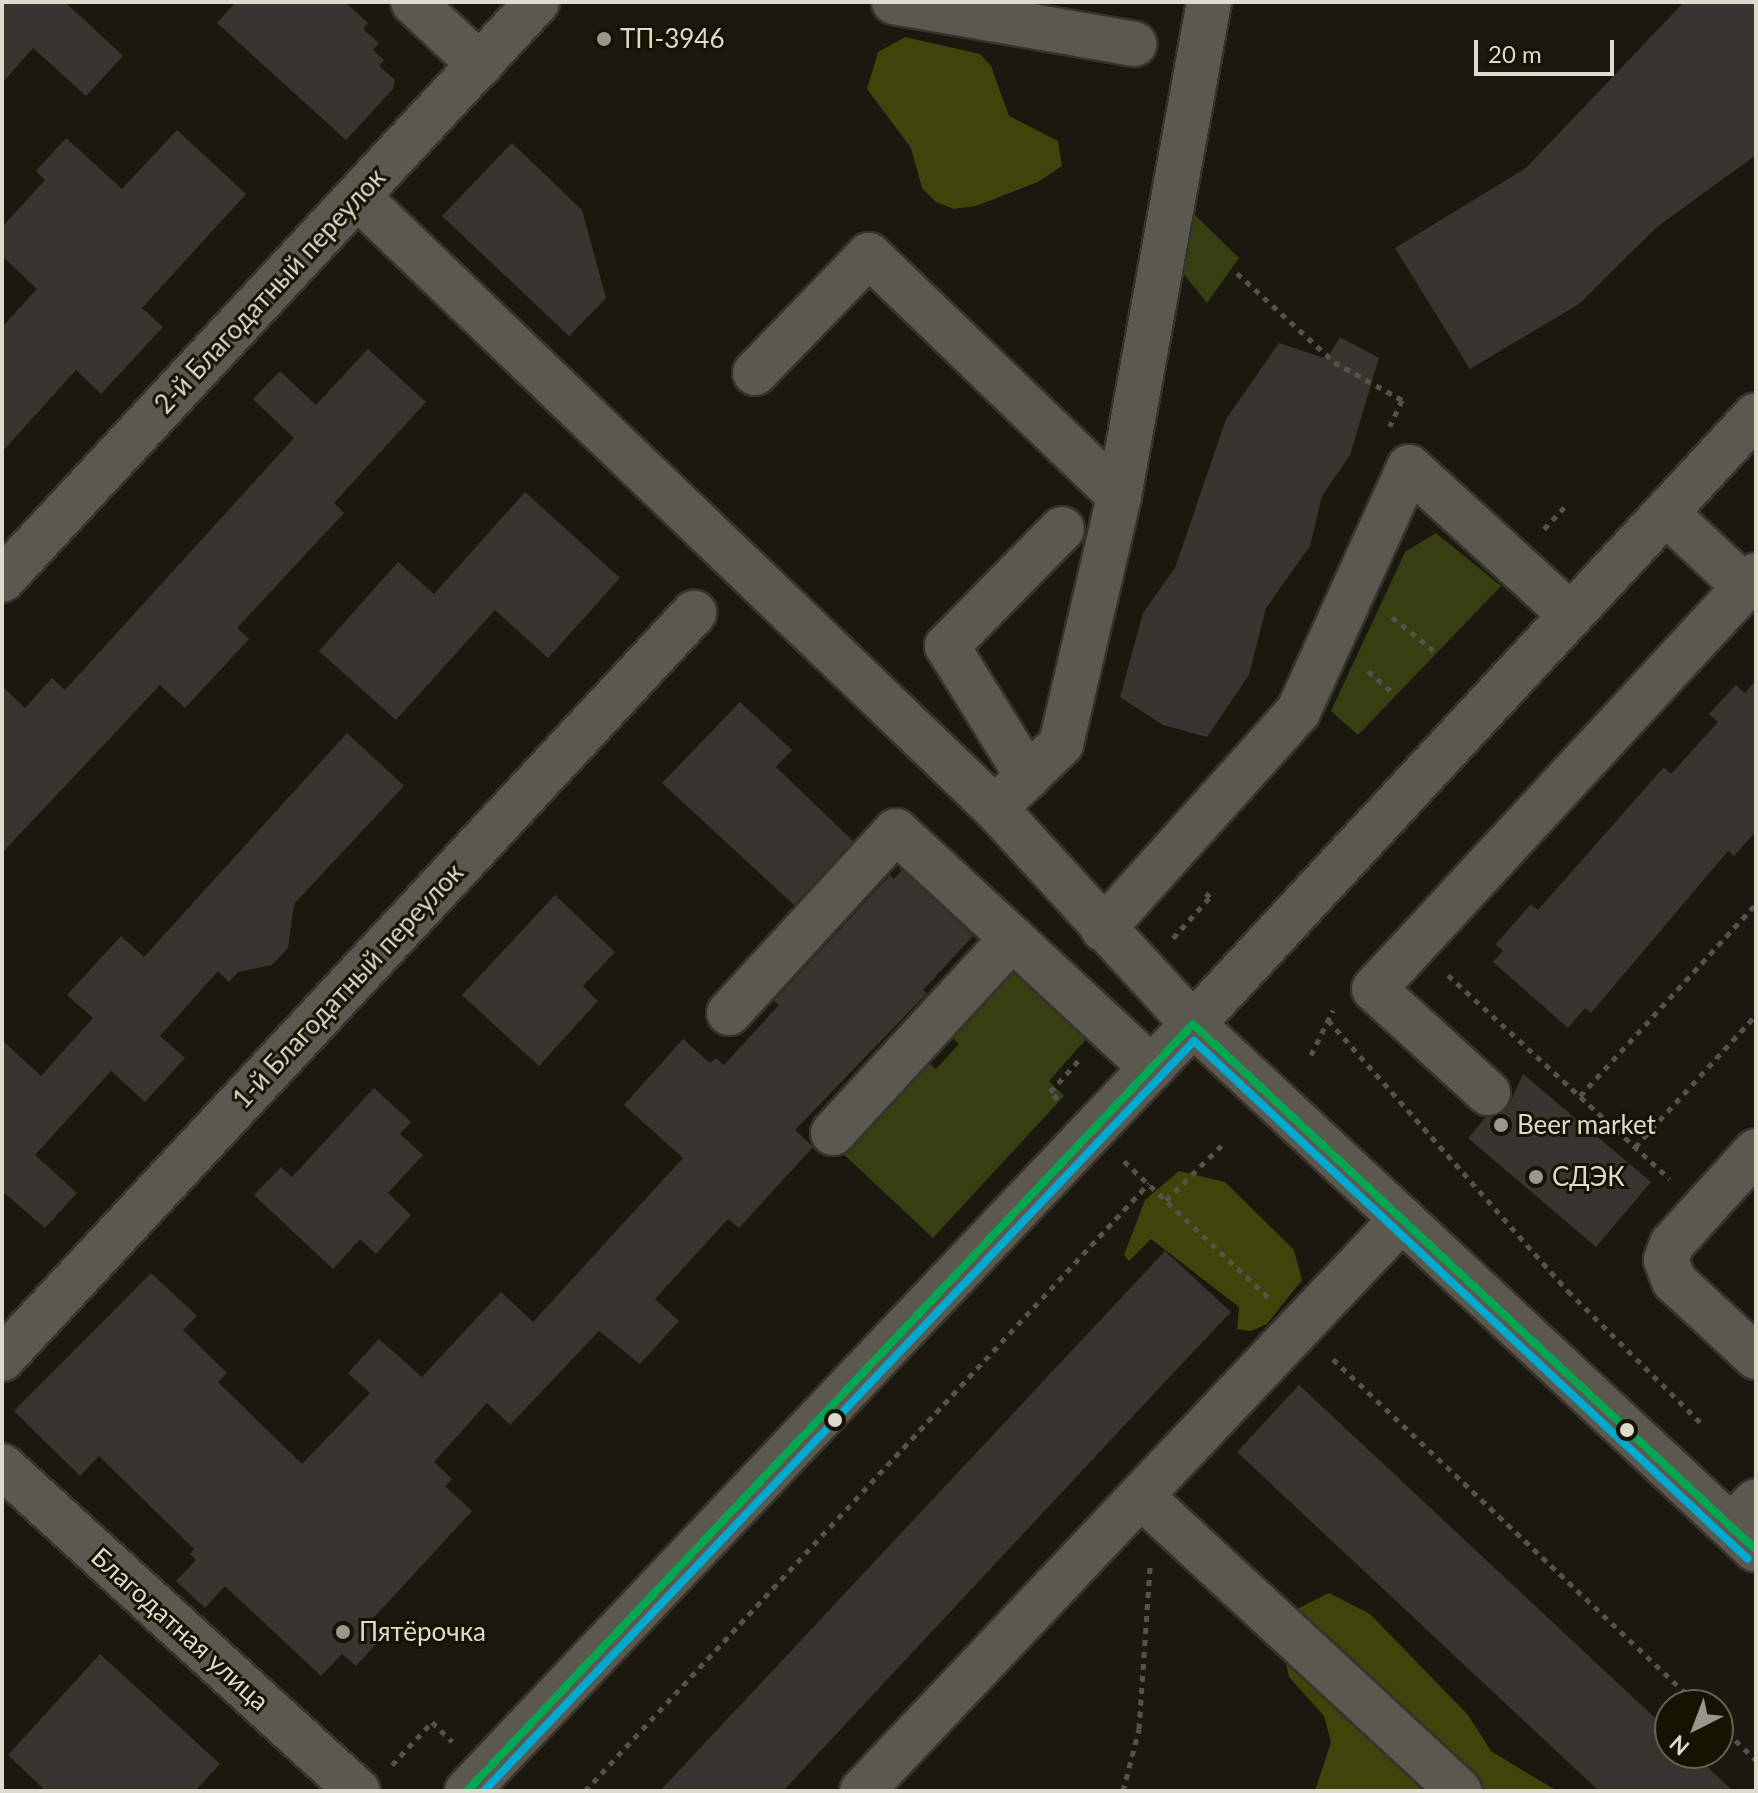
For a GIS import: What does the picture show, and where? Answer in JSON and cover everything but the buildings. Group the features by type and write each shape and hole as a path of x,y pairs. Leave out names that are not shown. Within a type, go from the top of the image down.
{"street":[{"path":"413,2 480,65"},
{"name":"2-й Благодатный переулок","path":"2,580 537,2"},
{"path":"894,2 1134,44"},
{"path":"995,808 1061,744 1119,496 1209,2"},
{"path":"358,197 995,808 1193,1024 1402,1219 1748,1526"},
{"path":"755,373 869,255 1119,496"},
{"path":"467,1791 1152,1068 1756,415"},
{"path":"1103,929 1298,712 1409,467 1570,614"},
{"path":"1488,1093 1374,989 1750,581 1666,513"},
{"path":"1028,777 947,646 1062,529"},
{"name":"1-й Благодатный переулок","path":"2,1359 694,613"},
{"path":"729,1013 896,831 1152,1068"},
{"path":"833,1133 1012,938"},
{"path":"1756,1151 1672,1244 1666,1260 1674,1281 1756,1357"},
{"path":"862,1791 1147,1502 1300,1327 1402,1219"},
{"name":"Благодатная улица","path":"2,1466 358,1791"},
{"path":"1147,1502 1442,1785"}],"path":[{"path":"1237,273 1334,362 1402,400 1383,443"},
{"path":"1514,562 1566,505"},
{"path":"1385,611 1433,650"},
{"path":"1360,664 1393,693"},
{"path":"1580,1096 1756,904"},
{"path":"1443,966 1635,1147 1756,1015"},
{"path":"1311,1055 1328,1020 1568,1291 1703,1425"},
{"path":"1166,1200 1223,1144"},
{"path":"585,1791 1149,1183 1681,1689"},
{"path":"1123,1791 1139,1729 1147,1502"},
{"path":"1734,1739 1756,1760"}],"green space":[{"path":"905,37 980,54 991,66 1009,116 1058,141 1062,166 1038,182 976,206 954,209 936,202 922,188 911,148 867,89 878,52"},
{"path":"1194,214 1239,258 1207,303 1178,267"},
{"path":"1436,533 1501,586 1358,735 1331,711 1405,552"},
{"path":"1021,965 1088,1037 1049,1081 1064,1096 933,1238 839,1150 923,1059 936,1069 959,1044 946,1032 999,974"},
{"path":"1179,1171 1225,1182 1294,1250 1302,1280 1267,1324 1251,1331 1237,1329 1239,1307 1151,1239 1129,1261 1124,1255 1145,1200"},
{"path":"1329,1593 1370,1614 1468,1715 1491,1751 1557,1791 1315,1791 1331,1742 1324,1716 1289,1677 1285,1659 1297,1609"}],"transit line":[{"path":"467,1791 1193,1024 1756,1550"},
{"path":"484,1791 1194,1041 1748,1559"}],"place":[{"name":"ТП-3946","path":"604,39"},
{"name":"Beer market","path":"1501,1125"},
{"name":"СДЭК","path":"1536,1177"},
{"name":"Пятёрочка","path":"343,1632"}]}
